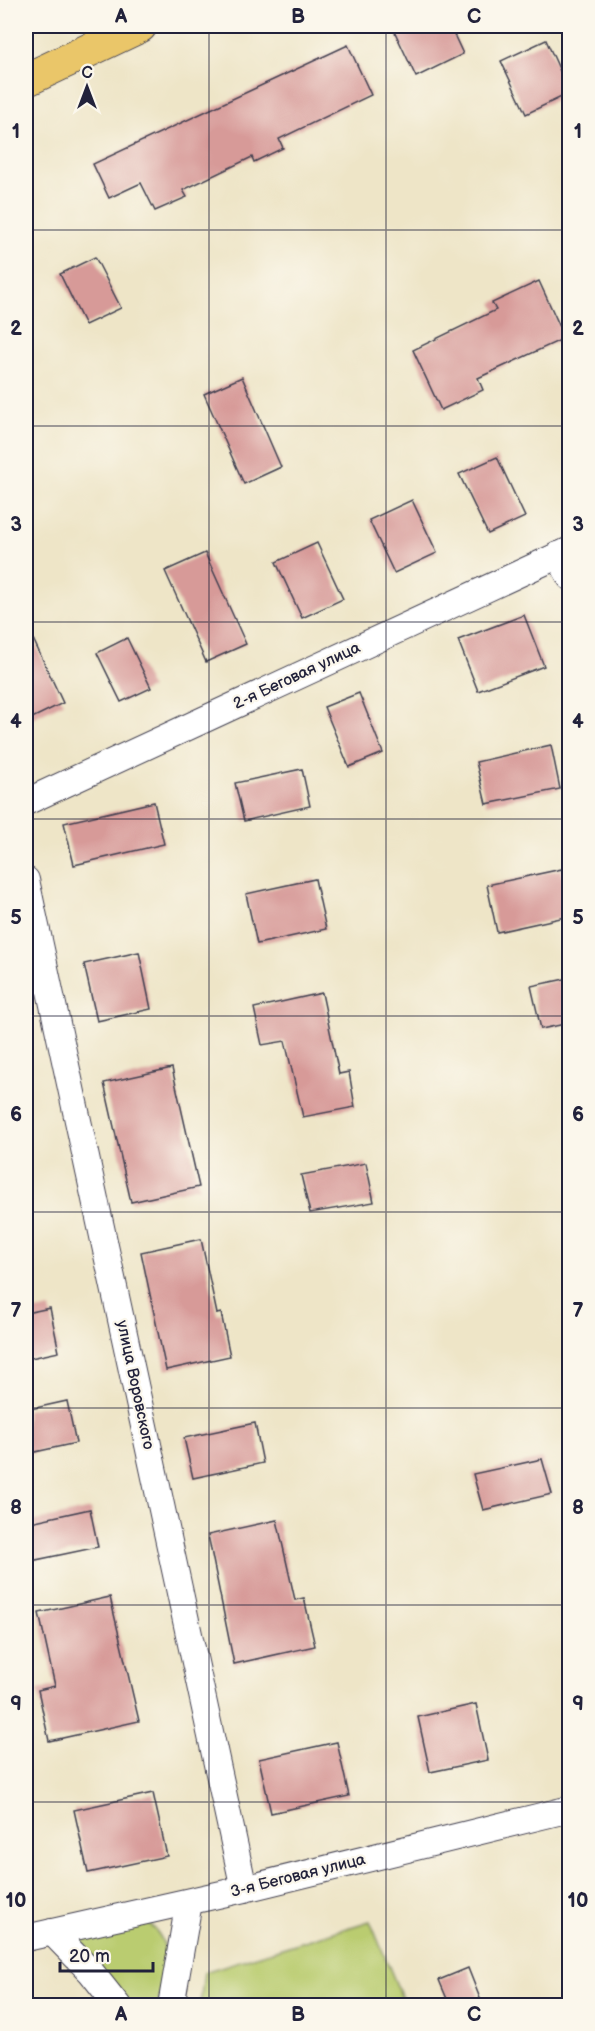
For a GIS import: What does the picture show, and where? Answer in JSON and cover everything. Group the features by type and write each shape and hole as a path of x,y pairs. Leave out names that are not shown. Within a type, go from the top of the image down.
{"main road":[{"path":"26,80 140,26"}],"street":[{"path":"564,552 570,577"},
{"name":"2-я Беговая улица","path":"26,802 564,552"},
{"name":"улица Воровского","path":"26,880 244,1890"},
{"name":"3-я Беговая улица","path":"26,1938 244,1890 570,1809"},
{"path":"171,2006 189,1902"},
{"path":"52,1932 91,1972 118,2006"}],"green space":[{"path":"141,1918 153,1927 164,1946 165,1968 158,2005 129,2005 74,1937"},
{"path":"370,1921 405,2005 200,2005 204,1972"}],"building":[{"path":"392,26 450,26 463,54 416,77"},
{"path":"546,40 570,93 526,114 501,61"},
{"path":"348,45 371,95 279,139 283,148 254,162 252,157 183,190 187,197 155,211 141,183 109,198 93,164"},
{"path":"95,257 121,308 85,325 60,274"},
{"path":"539,281 565,338 478,378 483,390 441,410 413,350 496,310 492,303"},
{"path":"242,377 281,467 244,484 204,394"},
{"path":"497,457 525,517 488,534 459,474"},
{"path":"412,500 437,553 394,573 369,520"},
{"path":"317,543 343,599 302,618 276,562"},
{"path":"205,553 246,644 206,662 165,571"},
{"path":"524,615 544,666 478,691 458,640"},
{"path":"26,624 63,703 26,721"},
{"path":"127,638 151,688 121,702 97,653"},
{"path":"359,693 383,753 349,767 324,707"},
{"path":"551,745 560,789 486,804 476,762"},
{"path":"302,769 310,806 244,821 235,783"},
{"path":"154,802 164,844 74,865 64,823"},
{"path":"562,869 570,916 497,932 487,885"},
{"path":"315,879 326,929 257,944 246,894"},
{"path":"139,952 151,1009 97,1021 84,964"},
{"path":"570,978 570,1023 541,1029 531,986"},
{"path":"322,993 339,1074 349,1072 355,1107 303,1117 285,1041 262,1045 254,1008"},
{"path":"172,1068 199,1187 131,1202 104,1083"},
{"path":"366,1163 374,1202 310,1213 301,1175"},
{"path":"201,1239 217,1314 221,1313 230,1356 166,1370 141,1252"},
{"path":"50,1308 59,1352 26,1359 26,1313"},
{"path":"67,1401 76,1443 26,1454 26,1410"},
{"path":"255,1423 263,1463 193,1478 184,1438"},
{"path":"542,1459 552,1494 483,1510 473,1474"},
{"path":"90,1509 98,1547 31,1561 26,1523"},
{"path":"277,1520 295,1600 304,1598 315,1646 234,1664 208,1535"},
{"path":"110,1597 139,1721 49,1741 38,1690 55,1686 39,1613"},
{"path":"476,1704 488,1760 430,1772 418,1717"},
{"path":"337,1742 349,1796 271,1813 259,1759"},
{"path":"153,1793 167,1856 88,1873 74,1810"},
{"path":"468,1968 483,2006 450,2006 439,1980"}]}
